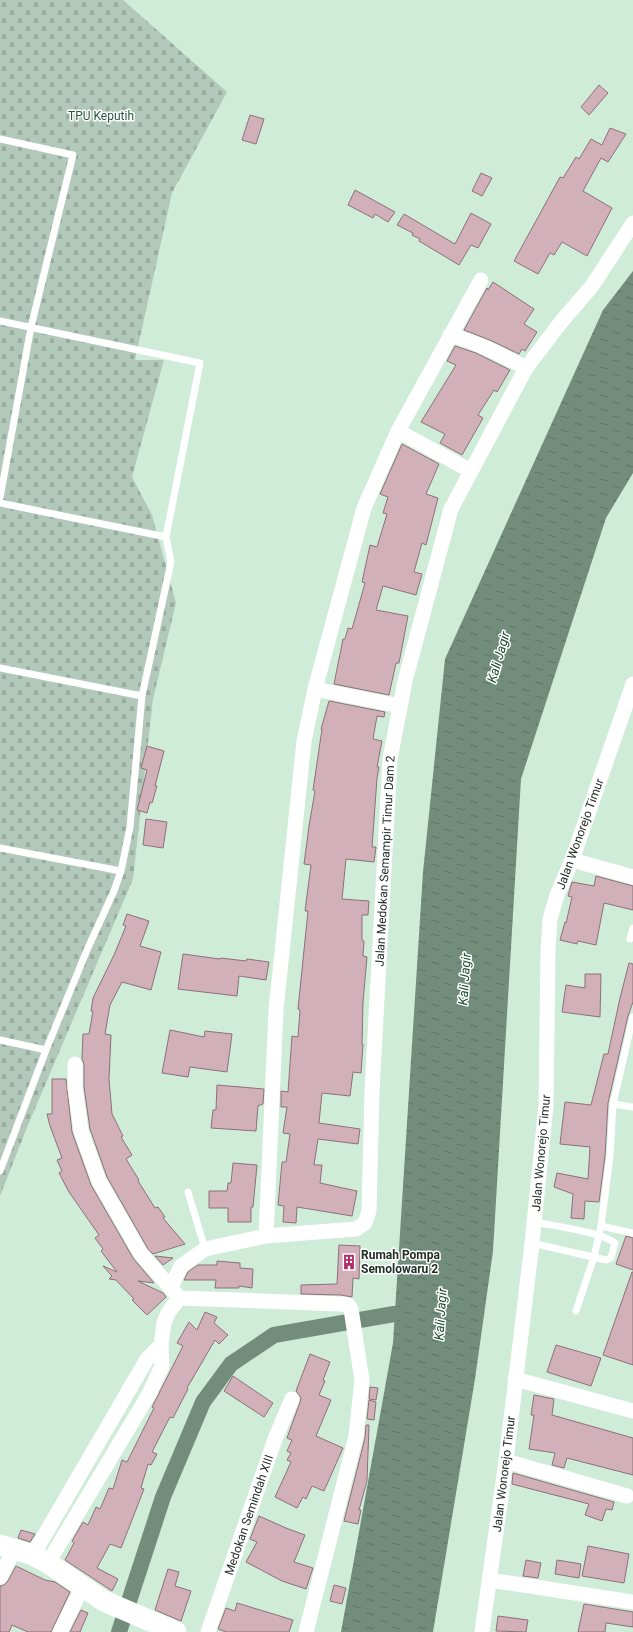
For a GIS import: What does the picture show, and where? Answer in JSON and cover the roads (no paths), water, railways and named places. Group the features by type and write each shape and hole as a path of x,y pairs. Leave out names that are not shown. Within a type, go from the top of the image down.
{"street":[{"name":"Jalan Medokan Semampir Timur Dam 2","path":"24,1553 147,1359 161,1345 164,1323 175,1293 181,1266 206,1249 266,1236 356,1229 365,1223 369,1211 372,1091 390,759 405,681 451,509 526,368 561,322 592,286 633,223"},
{"path":"266,1236 276,1010 304,741 315,689 364,508 398,431 480,280"},
{"path":"450,335 464,338 490,349 526,368"},
{"path":"398,431 471,471"},
{"name":"Jalan Wonorejo Timur","path":"482,1632 506,1461 532,1243 546,1106 548,950 550,919 557,895 572,860 633,684"},
{"path":"315,689 400,706"},
{"path":"572,860 633,877"},
{"path":"75,1064 75,1088 81,1130 100,1181 141,1254 175,1293 341,1304 348,1305 351,1309 362,1380 356,1436 306,1632"},
{"path":"515,1379 633,1411"},
{"name":"Medokan Semindah XIII","path":"208,1632 275,1439 292,1398"},
{"path":"506,1461 626,1496"},
{"path":"0,1577 24,1553 83,1586 104,1601 176,1632"},
{"path":"490,1580 633,1602"},
{"path":"60,1632 83,1586"}],"lane":[{"path":"0,139 73,154 31,327 0,498"},
{"path":"0,320 200,363 166,537 171,562 142,696 130,827 121,871 114,891 87,950 46,1050 0,1171"},
{"path":"0,503 166,537"},
{"path":"0,668 142,696"},
{"path":"0,848 121,871"},
{"path":"630,940 633,928"},
{"path":"576,1311 594,1257 602,1226 610,1156 613,1104 633,1017"},
{"path":"0,1040 46,1050"},
{"path":"613,1104 633,1107"},
{"path":"188,1192 206,1249"},
{"path":"532,1243 606,1260 611,1258 614,1252 615,1243 599,1236 534,1222"},
{"path":"602,1226 633,1233"}],"water":[{"name":"Kali Jagir","path":"633,271 633,473 606,518 521,779 493,1251 475,1379 433,1632 341,1632 393,1343 423,872 445,659 603,310"}],"waterway":[{"path":"119,1632 163,1497 203,1402 231,1364 274,1335 394,1314"}],"place":[{"name":"Rumah Pompa Semolowaru 2","path":"349,1262"}],"park label":[{"name":"TPU Keputih","path":"101,116"}]}
